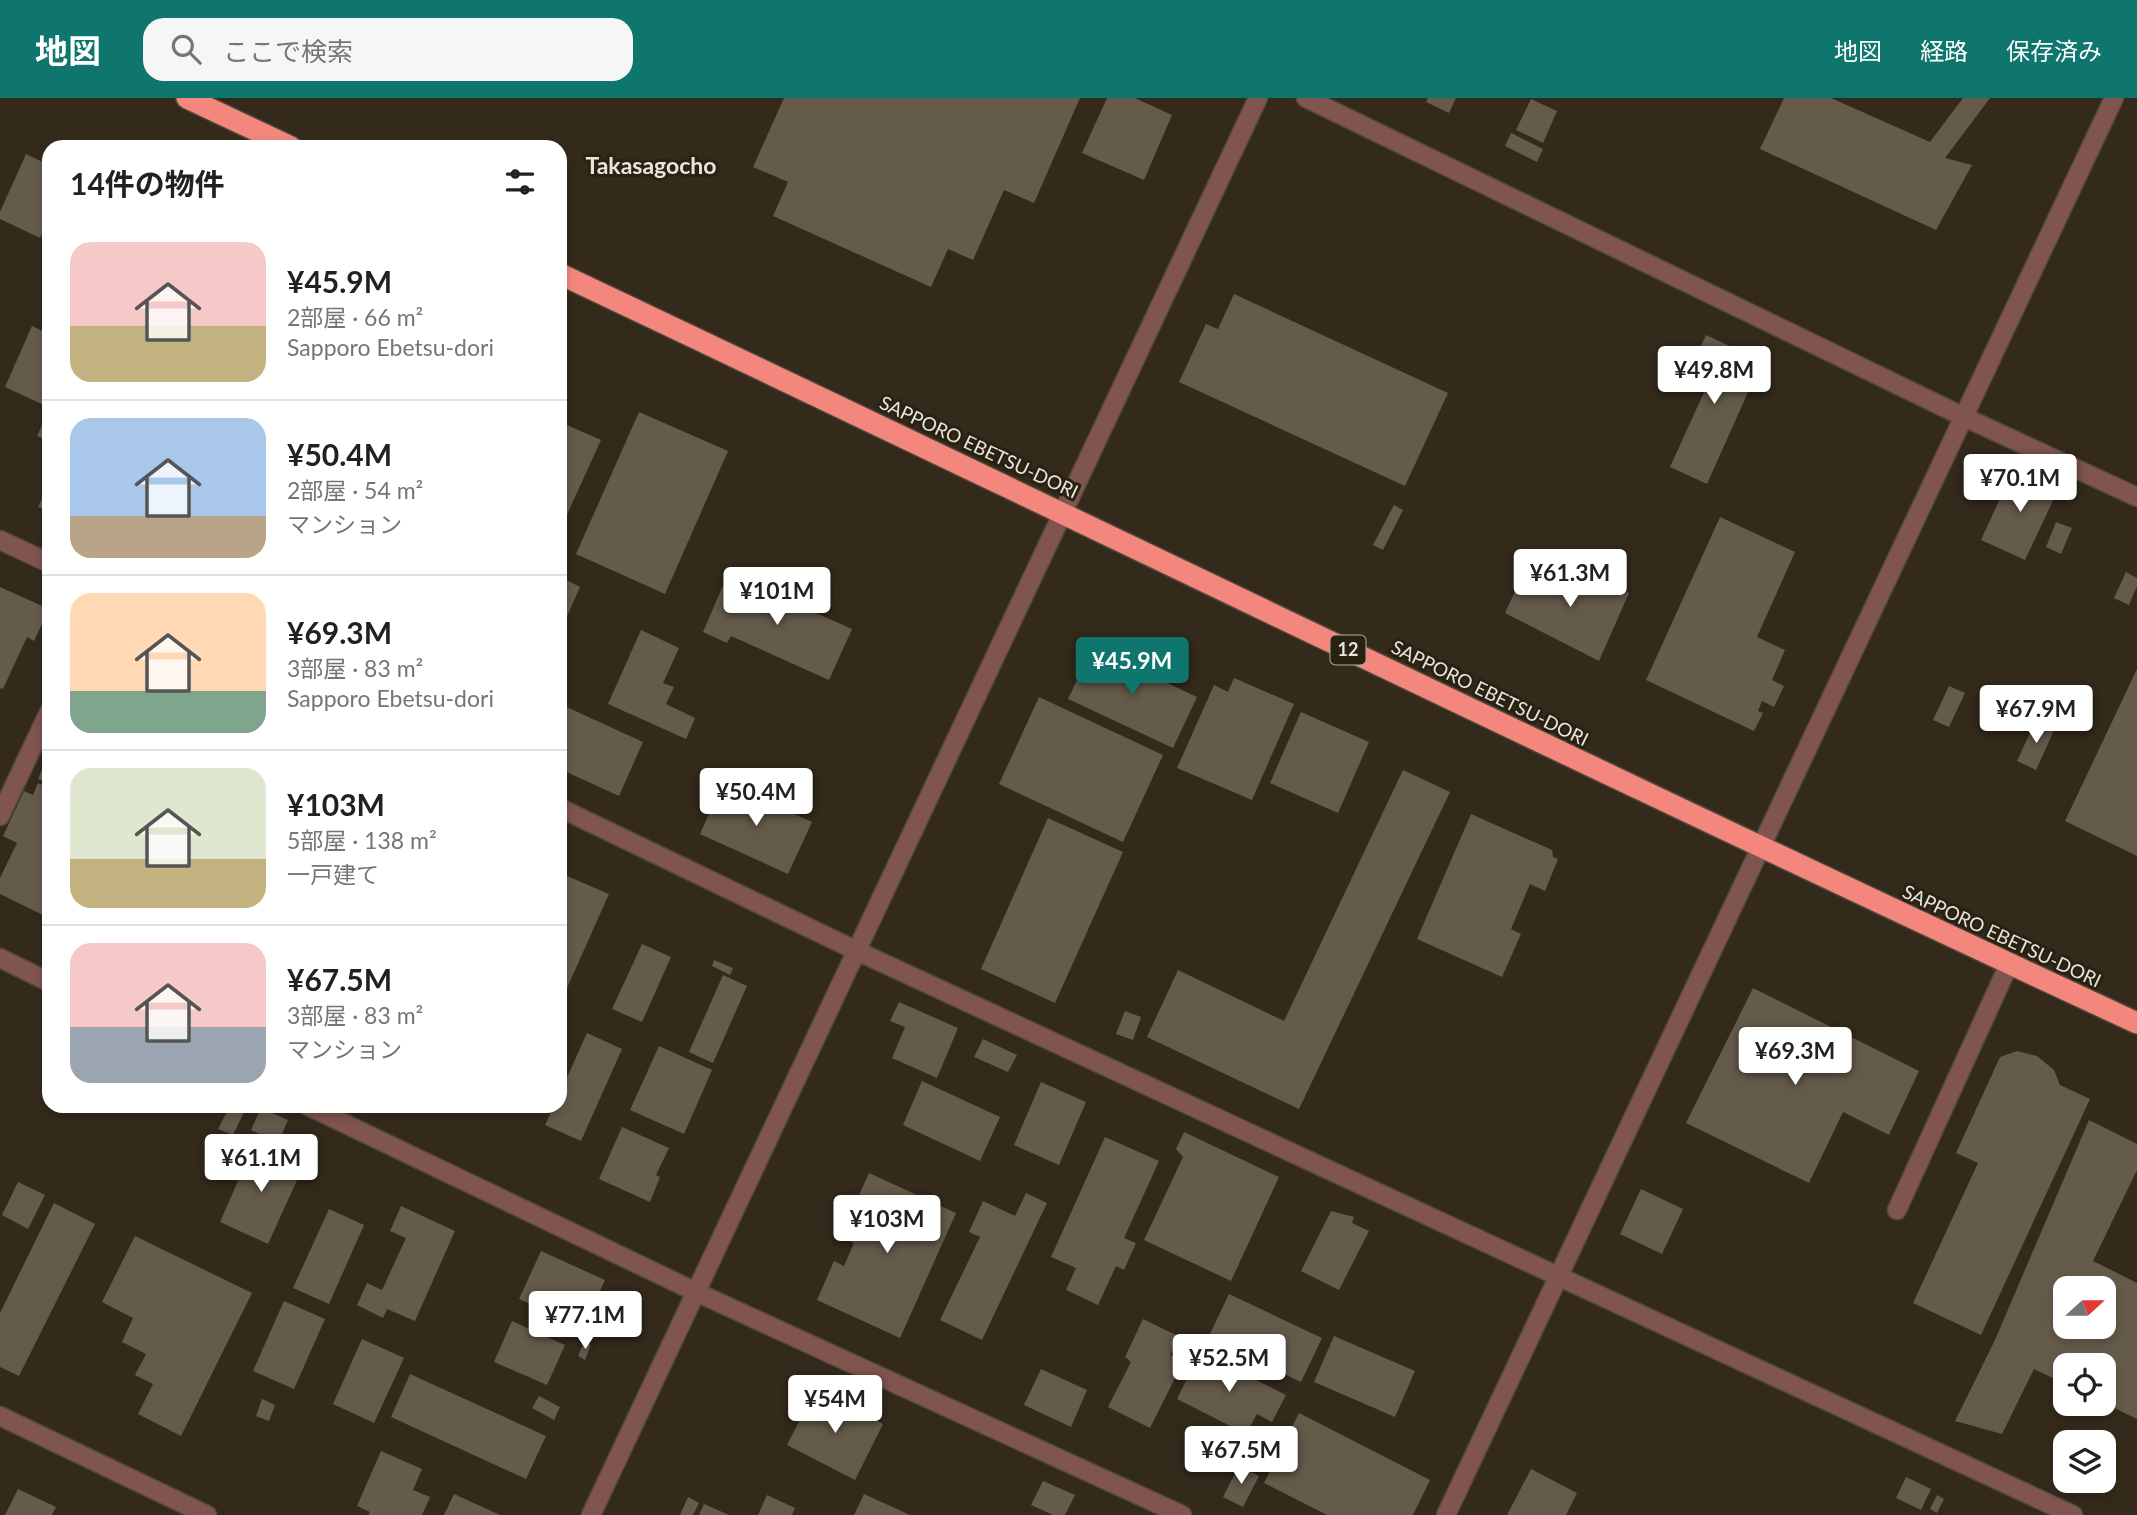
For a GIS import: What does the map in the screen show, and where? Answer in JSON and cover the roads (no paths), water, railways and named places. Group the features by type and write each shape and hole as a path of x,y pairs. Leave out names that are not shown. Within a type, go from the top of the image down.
{"highway":[{"path":"187,98 276,140"},
{"name":"SAPPORO EBETSU-DORI","path":"567,277 1065,513 1760,848 2137,1023"}],"street":[{"path":"591,1515 1065,513 1258,98"},
{"path":"1306,98 1964,417 2137,497"},
{"path":"1446,1515 2114,98"},
{"path":"0,540 42,560"},
{"path":"0,816 42,727"},
{"path":"567,811 857,951 2073,1515"},
{"path":"0,958 42,979"},
{"path":"1897,1210 2009,964"},
{"path":"323,1113 696,1292 1182,1515"},
{"path":"0,1416 207,1515"}],"district":[{"name":"Takasagocho","path":"651,166"}]}
